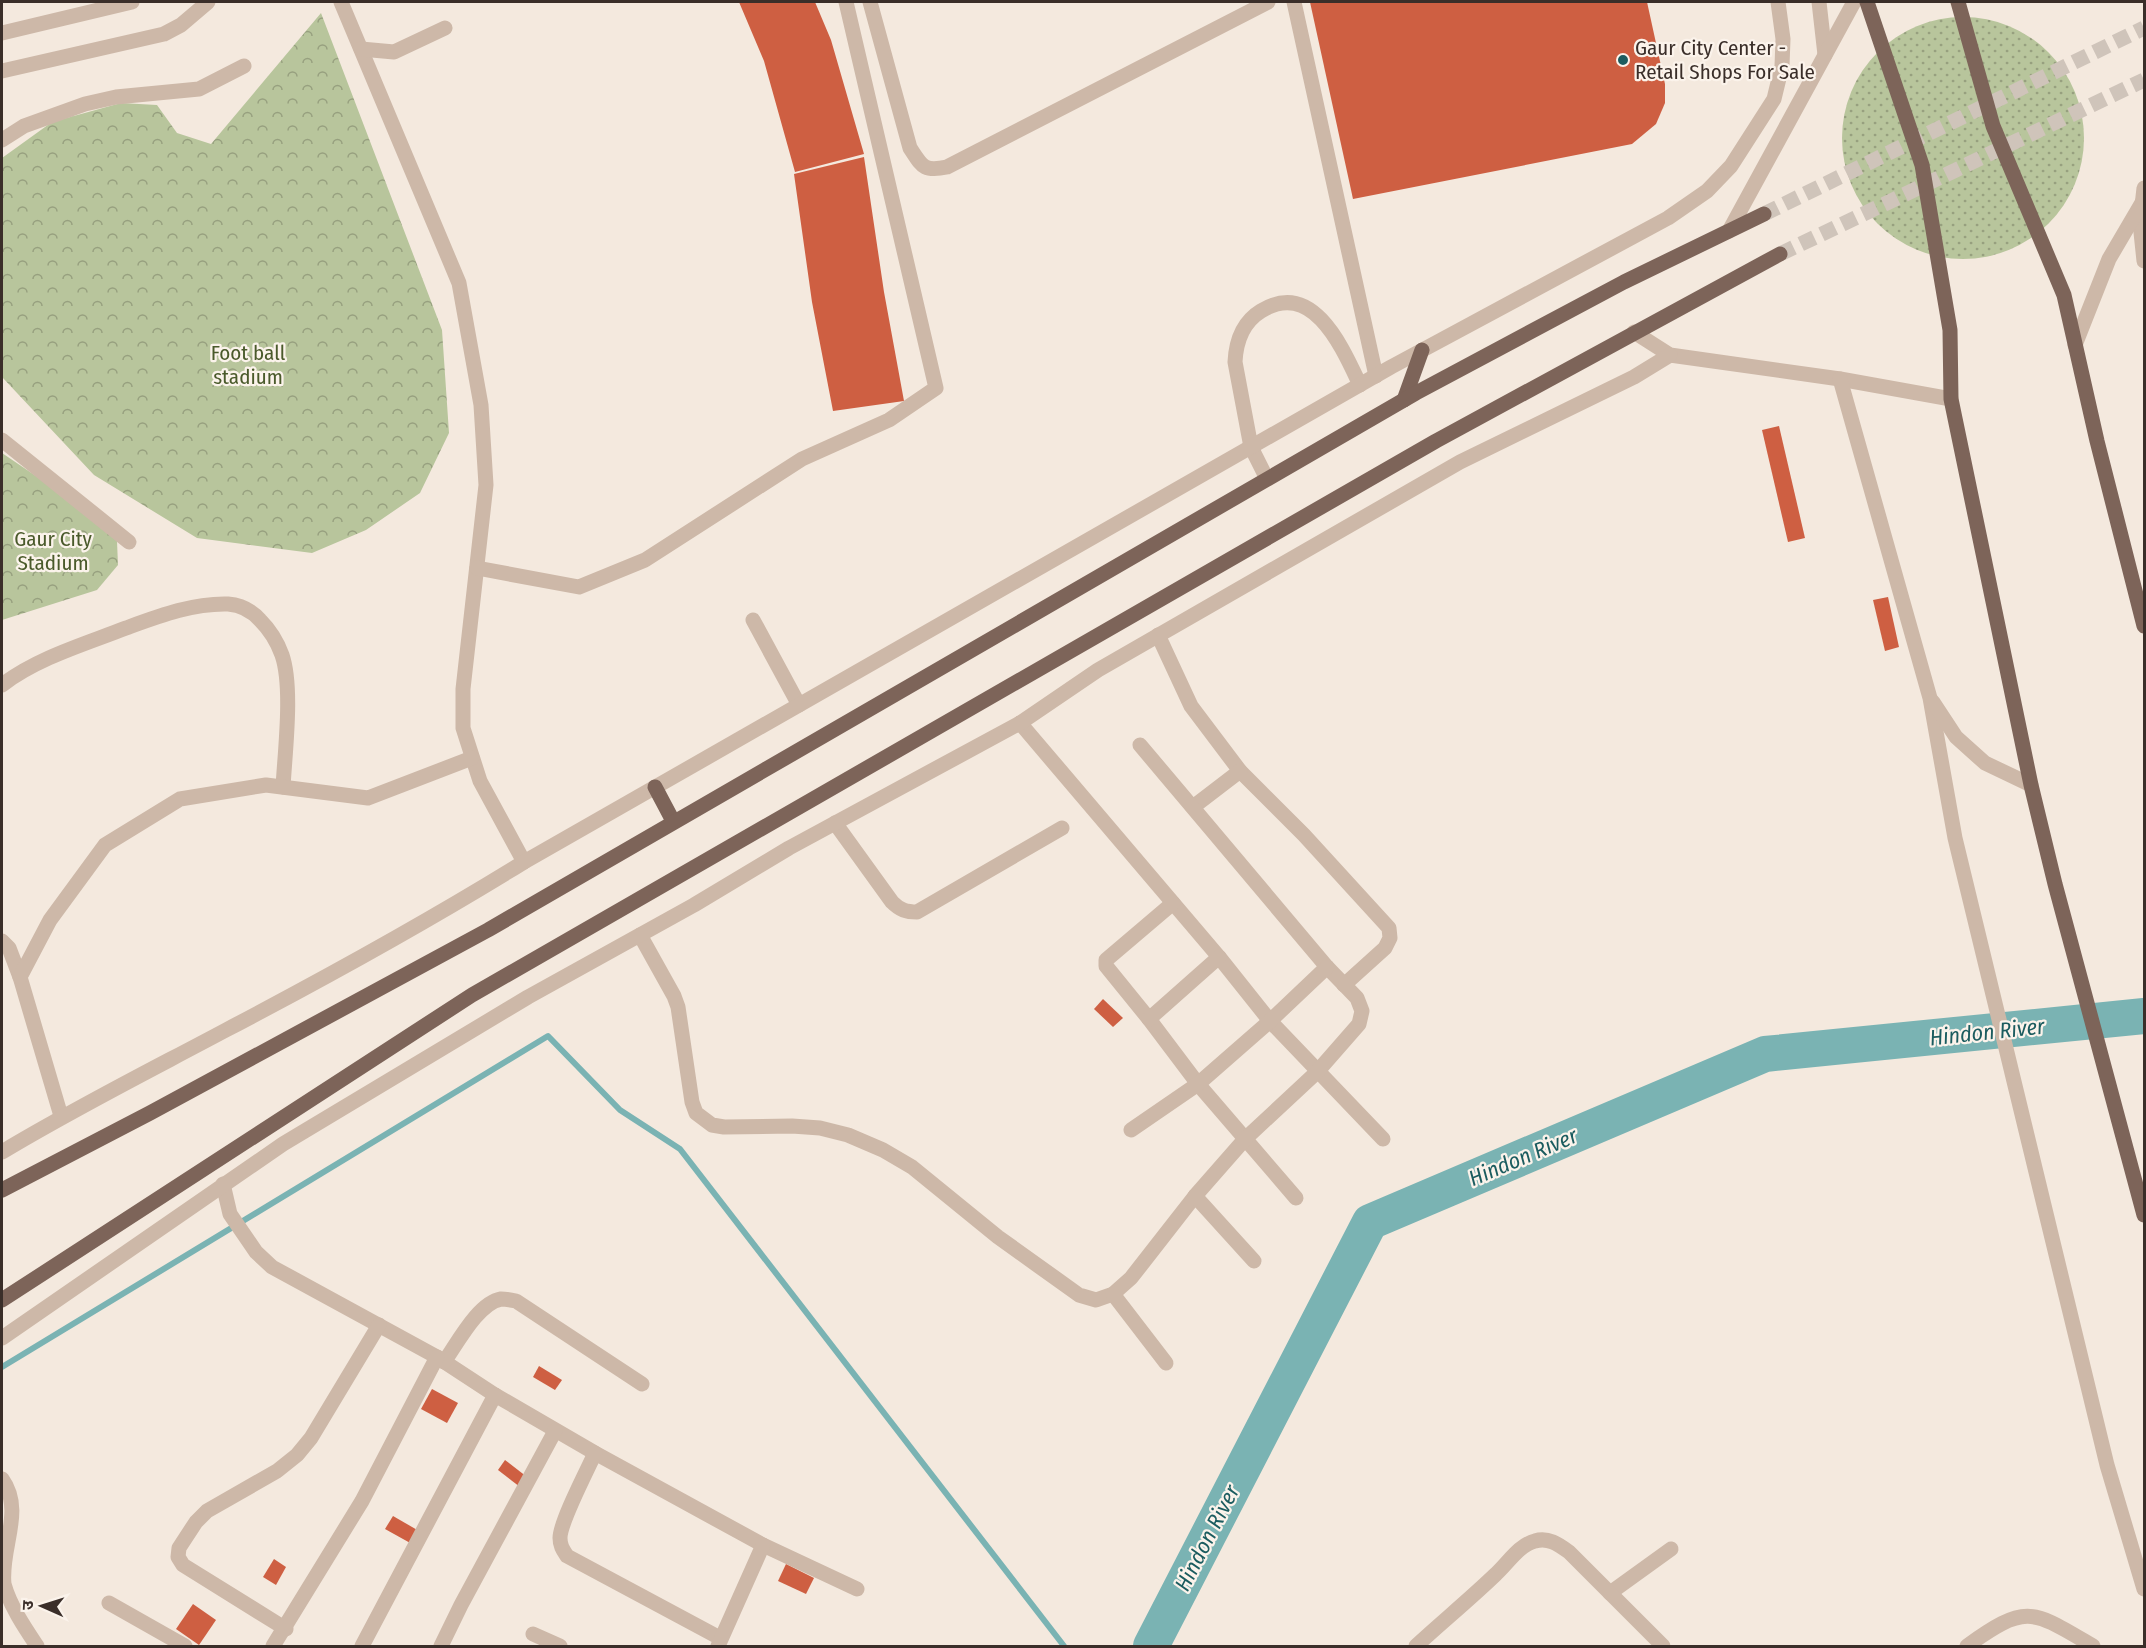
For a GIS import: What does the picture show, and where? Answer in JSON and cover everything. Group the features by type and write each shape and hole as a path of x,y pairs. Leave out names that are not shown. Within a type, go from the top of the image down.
{"main road":[{"path":"1867,2 1922,165 1950,330 1951,399 2031,785 2055,884 2145,1215"},
{"path":"1958,2 1993,126 2064,295 2145,626"},
{"path":"2,1190 150,1113 488,930 1404,400 1624,282 1764,214"},
{"path":"2,1300 472,995 1436,441 1780,254"},
{"path":"1404,400 1422,350"},
{"path":"655,787 673,821"}],"street":[{"path":"2,33 132,2"},
{"path":"2,71 164,34 181,25 208,2"},
{"path":"341,2 459,283 481,405 486,485 463,689 463,728 480,781 524,862"},
{"path":"477,568 579,587 645,560 802,459 889,420 936,388 846,2"},
{"path":"870,2 910,148 921,166 932,170 946,167 1268,2"},
{"path":"1294,2 1376,376"},
{"path":"2,1152 61,1116 429,920 524,862 1360,385 1658,223 1707,191 1731,165 1774,99 1782,66 1783,39 1778,2"},
{"path":"1819,2 1825,55"},
{"path":"1729,231 1854,2"},
{"path":"361,49 394,52 445,28"},
{"path":"2,140 24,126 85,104 116,97 199,89 244,66"},
{"path":"1774,99 1804,94"},
{"path":"2075,345 2109,259 2144,195"},
{"path":"2144,195 2140,223 2145,261"},
{"path":"1268,479 1251,447 1235,362 1236,348 1247,324 1254,315 1266,307 1288,302 1300,304 1312,310 1335,336 1360,385"},
{"path":"1634,332 1670,355 1951,399"},
{"path":"2,1338 283,1144 528,997 835,823 1020,723 1098,670 1460,462 1634,377 1670,355"},
{"path":"1840,380 1930,698 1955,838 1969,897 2104,1453 2123,1523 2145,1589"},
{"path":"2,440 129,542"},
{"path":"2,685 39,664 156,617 188,608 230,604 251,611 271,631 282,655 286,687 284,787"},
{"path":"753,620 799,705"},
{"path":"1158,635 1191,706 1240,771 1304,835 1389,927 1390,938 1385,948 1344,985"},
{"path":"1930,698 1956,737 1985,763 2031,785"},
{"path":"1020,723 1219,957 1270,1021 1383,1139"},
{"path":"640,935 678,1007 692,1102 696,1113 703,1120 712,1125 724,1127 792,1125 820,1128 848,1135 884,1150 912,1167 998,1237 1079,1295 1095,1300 1113,1294 1131,1278 1195,1196 1245,1139 1317,1071 1359,1024 1362,1011 1357,998 1327,967 1216,838 1193,807 1140,745"},
{"path":"20,976 50,920 105,845 180,799 266,785 368,798 472,758"},
{"path":"1193,807 1240,771"},
{"path":"835,823 892,902 899,909 908,912 917,912 1062,828"},
{"path":"1173,903 1106,962 1107,968 1149,1019 1197,1084 1296,1198"},
{"path":"2,941 9,948 20,976 61,1116"},
{"path":"1149,1019 1219,957"},
{"path":"1131,1130 1197,1084 1270,1021 1327,967"},
{"path":"223,1184 230,1214 256,1252 272,1267 441,1359 555,1431 763,1545 857,1589"},
{"path":"1195,1196 1254,1261"},
{"path":"1113,1294 1166,1363"},
{"path":"273,1647 362,1501 441,1359 476,1317 490,1304 502,1299 516,1301 642,1384"},
{"path":"286,1629 183,1565 178,1557 179,1548 207,1511 277,1472 297,1455 311,1438 379,1325"},
{"path":"362,1647 495,1395"},
{"path":"441,1647 466,1595 555,1431"},
{"path":"595,1453 562,1527 561,1547 567,1556 719,1642 763,1545"},
{"path":"2,1479 9,1489 11,1510 3,1547 4,1584 22,1623 37,1647"},
{"path":"1416,1647 1521,1548 1533,1541 1545,1539 1557,1543 1663,1647"},
{"path":"1610,1593 1671,1549"},
{"path":"110,1603 185,1647"},
{"path":"1967,1647 2005,1621 2018,1617 2033,1617 2049,1620 2092,1647"},
{"path":"533,1634 560,1647"}],"green space":[{"name":"Foot ball stadium","path":"321,13 442,330 449,433 420,493 366,530 312,553 197,538 94,475 2,377 2,158 52,122 121,103 157,105 177,133 211,144"},
{"path":"1963,17 1987,19 2009,26 2030,37 2049,52 2064,71 2075,92 2082,114 2084,138 2082,162 2075,184 2064,205 2049,224 2030,239 2009,250 1987,257 1963,259 1939,257 1917,250 1896,239 1877,224 1862,205 1851,184 1844,162 1842,138 1844,114 1851,92 1862,71 1877,52 1896,37 1917,26 1939,19"},
{"name":"Gaur City Stadium","path":"2,453 67,497 117,541 118,565 97,590 2,620"}],"building":[{"path":"739,2 815,2 831,40 864,154 795,172 764,61"},
{"path":"1310,2 1647,2 1665,84 1665,103 1656,124 1632,144 1353,199"},
{"path":"864,157 884,292 904,401 833,411 812,302 794,174"},
{"path":"1779,426 1805,538 1788,542 1762,430"},
{"path":"1888,597 1899,647 1885,651 1873,600"},
{"path":"1103,999 1123,1018 1113,1027 1094,1009"},
{"path":"539,1366 562,1380 555,1390 533,1377"},
{"path":"432,1389 458,1403 447,1423 421,1409"},
{"path":"505,1460 527,1477 520,1487 498,1470"},
{"path":"393,1516 419,1531 412,1544 385,1529"},
{"path":"274,1559 286,1567 276,1585 263,1577"},
{"path":"786,1564 814,1578 806,1594 778,1581"},
{"path":"193,1604 216,1620 199,1645 176,1629"}],"waterway":[{"name":"Hindon River","path":"1151,1646 1370,1222 1765,1054 2144,1016"},
{"path":"2,1367 548,1036 620,1110 680,1149 1064,1646"}],"tunnel":[{"path":"1764,214 2144,28"},
{"path":"1780,254 2144,80"}],"place":[{"name":"Gaur City Center - Retail Shops For Sale","path":"1623,60"}]}
